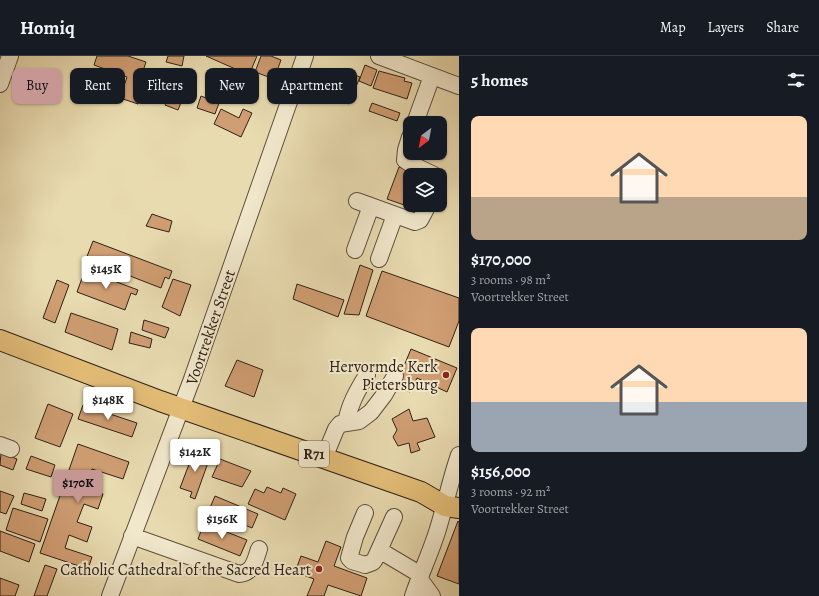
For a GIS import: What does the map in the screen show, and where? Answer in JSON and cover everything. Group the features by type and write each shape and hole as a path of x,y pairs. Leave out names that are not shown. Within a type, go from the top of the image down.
{"main road":[{"name":"R71","path":"0,340 181,408 421,492 452,507"}],"street":[{"path":"0,84 10,56"},
{"name":"Voortrekker Street","path":"110,596 181,408 305,56"},
{"path":"379,56 459,86"},
{"path":"418,116 432,76"},
{"path":"405,160 419,168"},
{"path":"355,250 364,204 412,221 418,221 424,212"},
{"path":"379,259 395,215"},
{"path":"346,423 351,403 367,375"},
{"path":"324,458 336,429 340,424 359,421 372,412 395,376"},
{"path":"413,596 436,534 452,507 451,478 459,455"},
{"path":"365,513 355,537 349,558 365,565 372,562 394,517"},
{"path":"132,536 239,574 250,571 259,550"},
{"path":"379,550 420,576 432,596"}],"building":[{"path":"97,56 128,56 146,62 144,68 133,68 133,102 125,100 125,83 127,77 125,76 125,68 102,68 94,65"},
{"path":"168,56 184,56 182,66 166,62"},
{"path":"206,56 257,56 252,68 233,68"},
{"path":"261,56 271,56 281,60 278,68 267,68 267,76 259,73 259,68 256,68"},
{"path":"365,65 377,70 371,86 359,81"},
{"path":"379,71 405,78 404,81 412,83 407,99 373,88"},
{"path":"357,76 360,77 357,84"},
{"path":"201,96 205,98 205,104 219,104 215,114 197,108"},
{"path":"372,103 400,113 397,121 369,111"},
{"path":"165,104 180,104 178,110"},
{"path":"221,109 239,118 243,109 252,113 241,137 214,124"},
{"path":"399,167 403,169 403,205 387,199"},
{"path":"152,214 172,221 169,232 146,226"},
{"path":"93,241 172,271 169,279 165,277 161,288 86,259"},
{"path":"360,265 373,270 359,315 344,314"},
{"path":"85,270 138,290 136,295 131,293 125,310 77,292"},
{"path":"382,271 459,298 459,321 449,347 366,316"},
{"path":"173,279 191,285 180,316 162,307"},
{"path":"57,280 69,285 55,323 43,318"},
{"path":"297,284 344,300 338,317 293,299"},
{"path":"71,313 118,329 112,350 65,332"},
{"path":"144,320 169,328 165,338 142,330"},
{"path":"131,332 152,339 150,348 129,343"},
{"path":"411,349 457,368 447,392 417,378 410,392 396,385"},
{"path":"237,360 263,370 254,397 225,386"},
{"path":"48,404 73,414 60,447 35,438"},
{"path":"83,405 137,423 132,437 78,419"},
{"path":"409,409 413,421 427,418 435,437 417,443 420,450 411,453 409,443 398,446 393,437 397,430 392,419"},
{"path":"78,444 129,462 123,479 92,469 86,488 103,494 98,509 84,504 77,522 92,527 87,542 69,535 65,548 92,557 88,569 40,553"},
{"path":"194,451 210,457 195,499 190,497 192,492 180,488"},
{"path":"1,453 17,459 13,470 0,465"},
{"path":"31,456 55,465 51,477 26,469"},
{"path":"220,459 251,471 242,487 212,477"},
{"path":"267,487 281,493 283,488 296,494 285,520 248,504 255,489 264,493"},
{"path":"0,491 14,496 6,514 0,512"},
{"path":"24,493 46,499 42,511 21,504"},
{"path":"215,496 258,514 252,528 209,510"},
{"path":"13,508 48,519 40,542 6,530"},
{"path":"458,521 459,522 459,584 437,576"},
{"path":"204,523 247,540 240,556 198,539"},
{"path":"0,531 35,544 29,562 0,551"},
{"name":"Catholic Cathedral of the Sacred Heart","path":"326,541 341,547 334,566 367,578 361,596 328,585 324,596 307,596 314,579 295,572 301,556 318,562"},
{"path":"45,565 57,569 47,596 34,596"},
{"path":"0,578 19,585 15,596 0,596"}],"place":[{"name":"Hervormde Kerk Pietersburg","path":"446,375"},
{"name":"Catholic Cathedral of the Sacred Heart","path":"319,569"}]}
